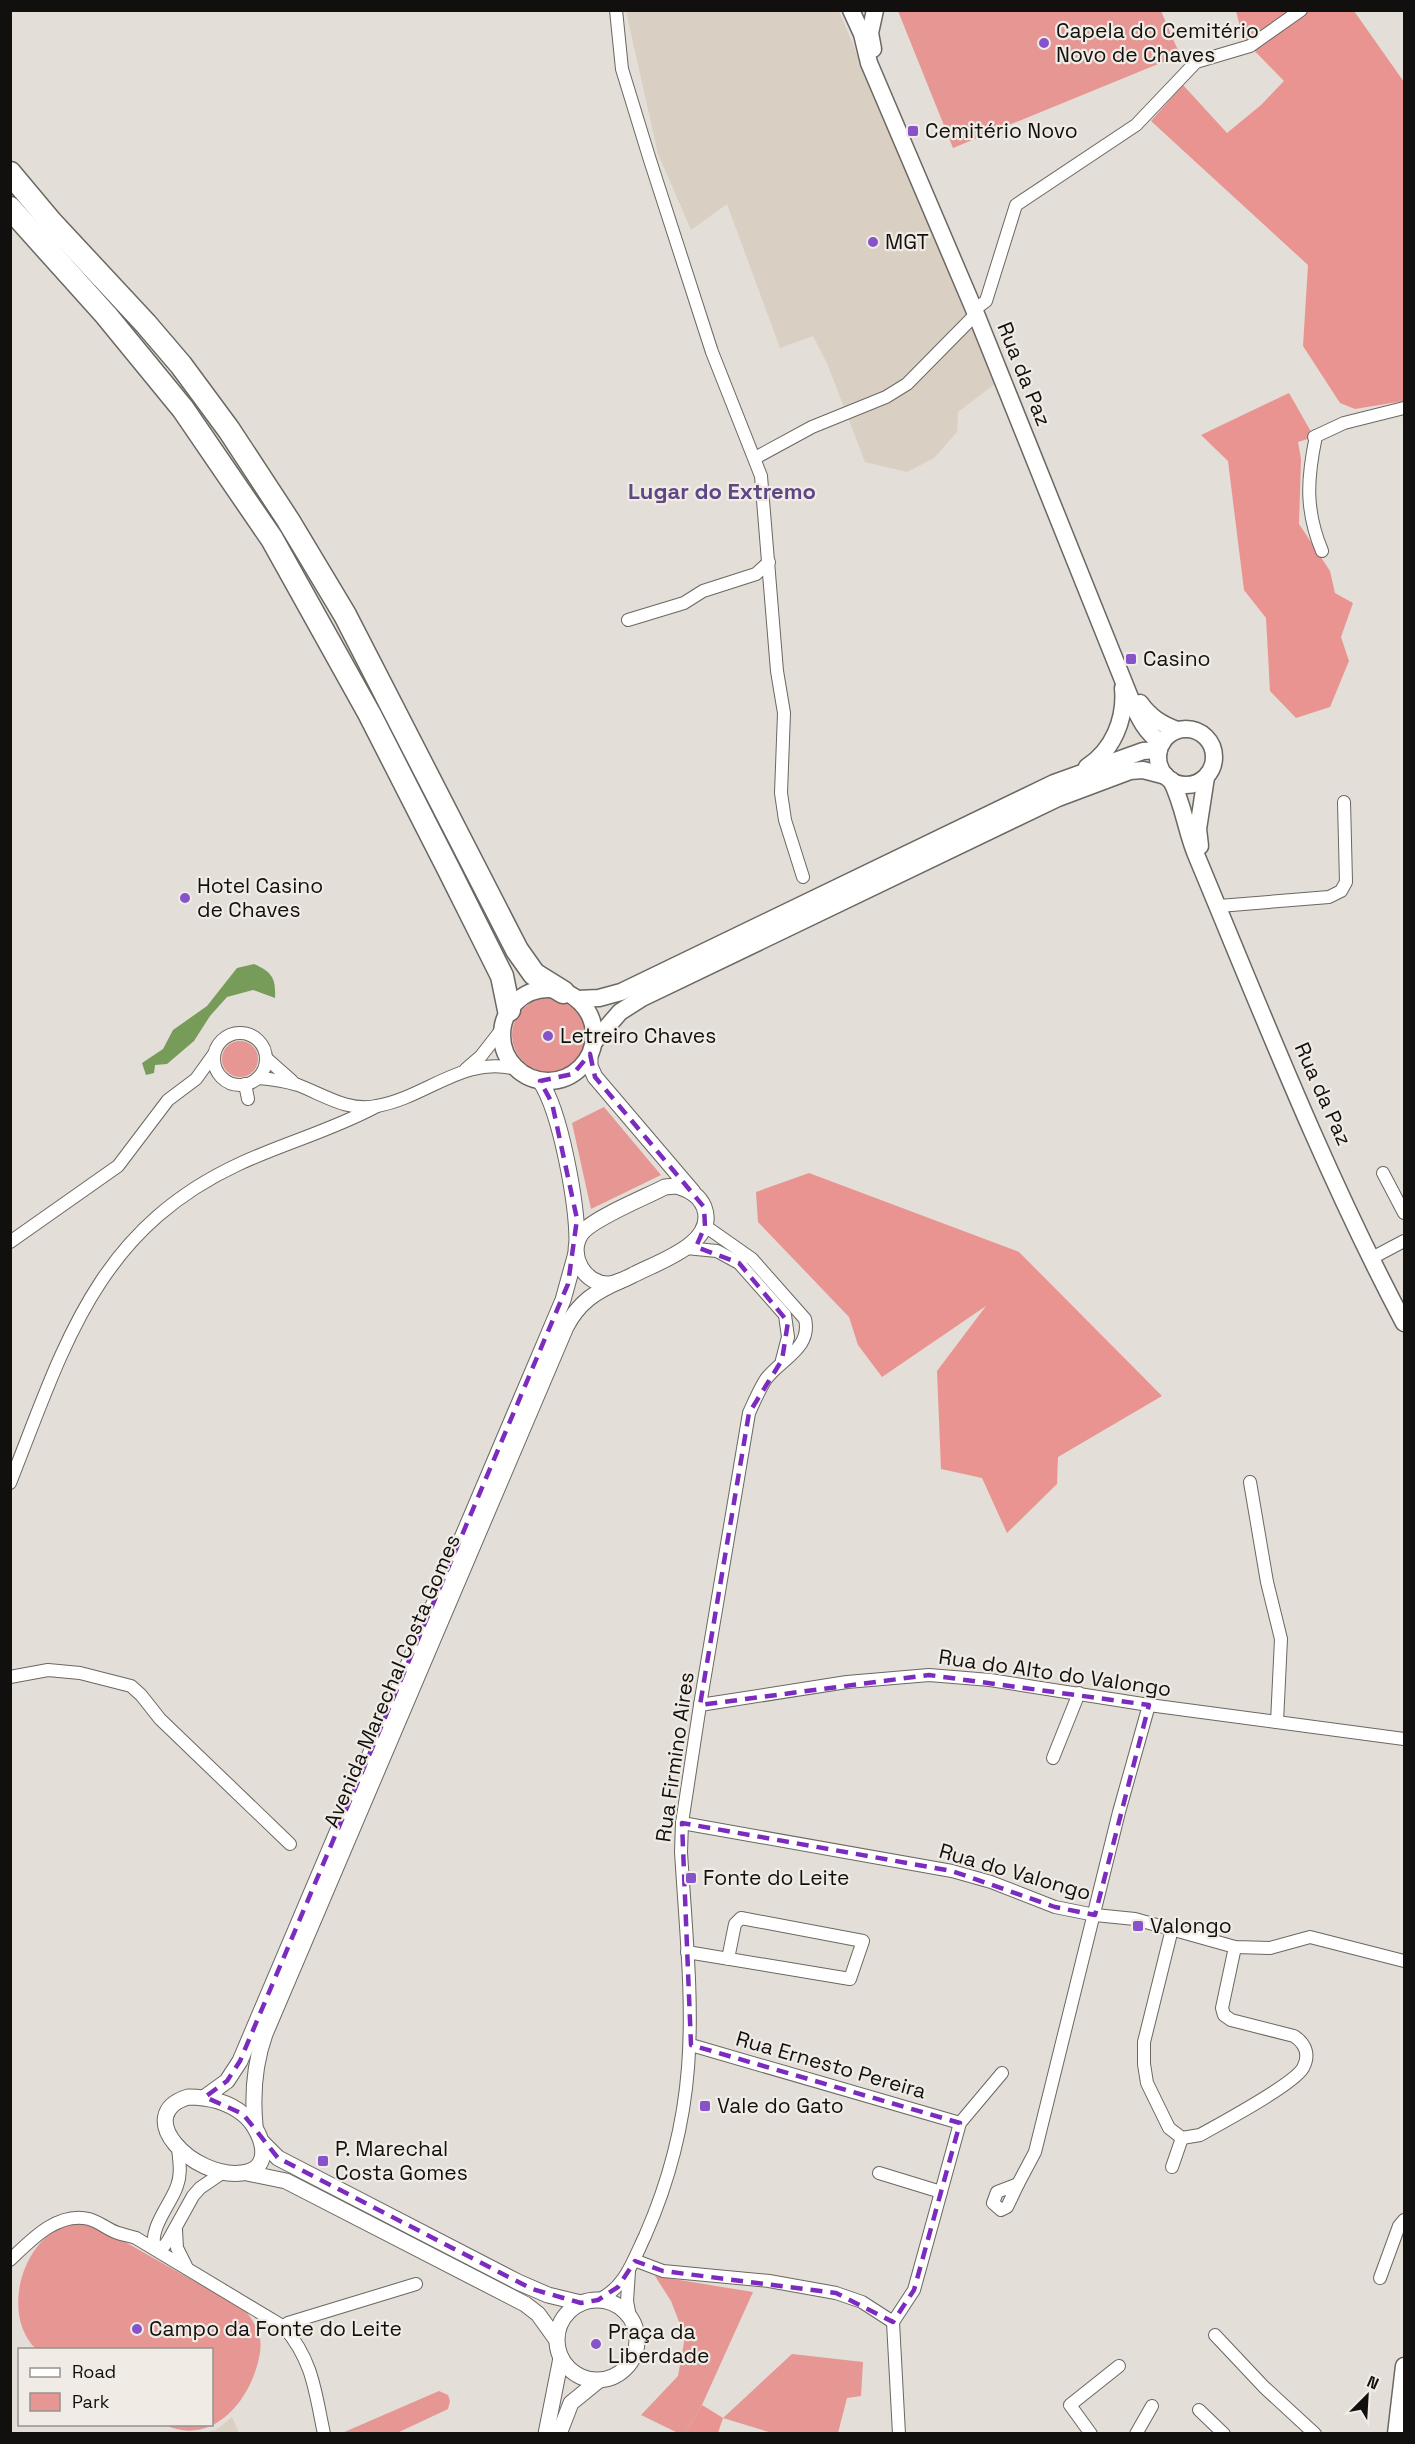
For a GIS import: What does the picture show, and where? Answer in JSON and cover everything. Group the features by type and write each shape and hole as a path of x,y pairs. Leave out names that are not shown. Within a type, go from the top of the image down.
{"highway":[{"path":"10,173 51,222 146,324 229,430 288,520 345,615 517,950 534,974 570,996"},
{"path":"10,184 36,212 51,222"},
{"path":"10,208 105,315 183,409 272,539 370,715 502,976 505,1019"}],"main road":[{"path":"851,10 859,13 874,10 870,33 880,88"},
{"path":"851,10 880,88"},
{"name":"Rua da Paz","path":"880,88 975,312 1122,679"},
{"path":"1072,777 1097,761 1117,733 1125,703 1122,679"},
{"path":"1122,679 1149,715 1177,730"},
{"path":"1122,679 1140,720 1160,746 1158,759 1179,795 1196,856 1207,879"},
{"path":"1206,777 1189,785 1143,770 1130,771 1058,798 642,998 613,1019 573,1074 562,1079 540,1081 516,1069 503,1049 505,1019 521,997 538,990 599,999 621,992 1072,777 1160,746 1177,730 1185,728 1200,732 1211,743 1215,759 1206,777 1198,829 1207,879"},
{"name":"Rua da Paz","path":"1207,879 1370,1259 1404,1323"},
{"path":"570,996 589,1014 593,1027 592,1048"},
{"path":"1396,2433 1404,2366"}],"street":[{"path":"616,10 621,69 712,352 761,476 777,672 784,713 781,793 785,820 803,877"},
{"path":"755,458 812,427 886,397 907,384 986,301 1016,205 1136,125 1196,62 1250,46 1301,10"},
{"path":"1322,551 1309,512 1310,465 1315,436 1344,423 1404,408"},
{"path":"628,620 684,603 704,591 756,573 769,562"},
{"path":"1219,906 1329,897 1341,891 1346,882 1344,802"},
{"path":"463,1071 481,1056 505,1019"},
{"path":"10,1242 118,1166 168,1100 196,1079 223,1038 238,1033 252,1036 259,1041 266,1058 277,1070 298,1085 336,1102 355,1107 377,1106"},
{"path":"592,1048 590,1066 595,1077 704,1207 705,1226 696,1242 686,1248"},
{"path":"214,1054 216,1071 227,1082"},
{"path":"196,1079 245,1084 258,1078 263,1071 266,1058"},
{"path":"10,1483 81,1311 102,1276 153,1217 238,1164 353,1120 377,1106 463,1071 487,1064 516,1069"},
{"path":"258,1078 298,1085"},
{"path":"540,1081 552,1103 568,1172 577,1219 577,1248 584,1273 593,1280 610,1284 620,1281"},
{"path":"245,1084 248,1100"},
{"path":"1383,1173 1404,1213"},
{"path":"577,1248 588,1227 665,1187 685,1188 695,1194"},
{"name":"Rua Firmino Aires","path":"632,2265 660,2202 679,2141 688,2088 691,2045 681,1852 682,1823 749,1413 763,1385 783,1360 802,1345 807,1327 805,1319 752,1259 705,1226"},
{"path":"1370,1259 1404,1241"},
{"name":"Avenida Marechal Costa Gomes","path":"205,2097 227,2082 240,2061 562,1300 577,1248"},
{"path":"686,1248 705,1249 729,1256 746,1269 779,1307 788,1322 783,1360"},
{"name":"Avenida Marechal Costa Gomes","path":"255,2125 253,2088 255,2066 265,2034 571,1316 591,1294 686,1248"},
{"path":"1250,1482 1267,1582 1281,1639 1276,1722"},
{"path":"10,1677 48,1670 80,1673 130,1686 141,1695 160,1719 290,1844"},
{"name":"Rua do Alto do Valongo","path":"700,1705 847,1682 928,1675 990,1680 1149,1705 1404,1739"},
{"path":"1053,1758 1079,1693"},
{"path":"1018,2184 1035,2152 1119,1812 1149,1705"},
{"name":"Rua do Valongo","path":"682,1823 952,1871 991,1882 1055,1907 1095,1915 1135,1919 1235,1947 1270,1948 1310,1937 1404,1961"},
{"path":"687,1952 728,1959 850,1979 863,1941 741,1918 735,1924 728,1959"},
{"path":"1172,1929 1144,2042 1144,2064 1147,2083 1169,2128 1182,2138 1200,2135 1294,2077 1302,2069 1305,2060 1306,2050 1303,2042 1294,2036 1231,2020 1224,2015 1222,2008 1235,1947"},
{"name":"Rua Ernesto Pereira","path":"691,2045 960,2123"},
{"path":"899,2433 893,2322 914,2290 960,2123 1002,2073"},
{"path":"546,2433 561,2358 556,2339 538,2314 525,2304 286,2181 247,2173 222,2173 205,2169 189,2159 178,2147 166,2126 169,2110 181,2099 205,2097 231,2106 255,2125 263,2143 278,2158 518,2282 549,2295 580,2303 598,2300 618,2288 632,2265"},
{"path":"1172,2167 1182,2138"},
{"path":"247,2173 260,2162 263,2143"},
{"path":"155,2249 154,2241 160,2222 180,2177 178,2147"},
{"path":"155,2249 164,2246 176,2230 200,2188 222,2173"},
{"path":"879,2173 941,2192"},
{"path":"10,2260 45,2230 66,2218 78,2217 92,2219 155,2249 284,2327 300,2346 308,2361 324,2433"},
{"path":"1380,2278 1399,2226 1404,2220"},
{"path":"127,2235 144,2231 160,2222"},
{"path":"176,2230 177,2248 186,2267"},
{"path":"560,2433 571,2403 598,2381 621,2373 636,2353 637,2334 627,2301 632,2265"},
{"path":"632,2265 663,2271 769,2281 836,2293 862,2302 893,2322"},
{"path":"284,2327 288,2323 416,2284"},
{"path":"598,2300 616,2305 630,2317"},
{"path":"556,2339 563,2317 580,2303"},
{"path":"1215,2335 1264,2387 1315,2433"},
{"path":"561,2358 576,2375 598,2381"},
{"path":"1091,2433 1070,2405 1119,2366"},
{"path":"1136,2433 1152,2406"},
{"path":"1199,2410 1224,2433"}],"highlighted area":[{"path":"590,1054 595,1077 704,1207 705,1226 696,1247 739,1263 788,1322 782,1360 749,1413 700,1705 929,1675 1149,1705 1095,1915 1055,1907 952,1871 682,1823 691,2045 960,2123 914,2290 893,2322 836,2293 663,2271 635,2261 618,2287 598,2300 581,2303 532,2289 278,2158 243,2114 205,2097 227,2081 240,2061 568,1284 577,1219 552,1103 540,1081 573,1074"}],"shaded area":[{"path":"626,11 839,11 995,384 958,412 957,432 934,458 907,472 865,462 827,363 813,336 780,348 727,204 691,230 658,154"},
{"path":"1236,11 1354,11 1404,82 1404,401 1355,409 1340,403 1303,346 1308,265 1151,121 1183,85 1227,133 1261,105 1284,81 1243,39"},
{"path":"1289,393 1314,437 1298,442 1301,459 1299,524 1330,571 1335,593 1353,603 1341,637 1349,661 1330,707 1296,718 1270,691 1266,618 1244,590 1228,461 1201,435"},
{"path":"254,964 272,976 275,998 253,990 227,997 210,1016 194,1041 167,1064 155,1065 154,1073 146,1075 142,1063 163,1049 173,1030 207,1006 237,968"},
{"path":"809,1173 1019,1252 1162,1396 1058,1457 1057,1484 1007,1533 982,1478 941,1469 937,1371 986,1306 882,1377 858,1345 849,1317 758,1222 756,1192"},
{"path":"702,2405 723,2418 718,2433 685,2433"},
{"path":"232,2417 239,2433 203,2433 216,2430"}],"green space":[{"path":"898,11 1161,11 1180,55 953,148"},
{"path":"549,998 570,1004 580,1014 586,1035 580,1056 570,1066 549,1072 528,1066 518,1056 512,1035 518,1014 528,1004"},
{"path":"240,1041 253,1046 258,1059 253,1072 240,1077 227,1072 222,1059 227,1046"},
{"path":"604,1107 661,1175 591,1209 572,1123"},
{"name":"Campo da Fonte do Leite","path":"73,2222 90,2222 245,2310 259,2334 259,2357 248,2389 240,2401 220,2421 213,2424 213,2348 35,2348 25,2334 19,2317 18,2297 22,2278 29,2260 40,2244 54,2231"},
{"path":"655,2276 753,2292 702,2405 685,2433 678,2433 641,2415 678,2376 685,2337 671,2301"},
{"path":"792,2354 863,2362 861,2396 847,2398 838,2433 772,2433 723,2418"},
{"path":"439,2391 448,2395 450,2401 448,2409 397,2433 342,2433"},
{"name":"Campo da Fonte do Leite","path":"168,2426 209,2426 194,2430 180,2430"}],"place":[{"name":"Capela do Cemitério Novo de Chaves","path":"1044,43"},
{"name":"Cemitério Novo","path":"913,131"},
{"name":"MGT","path":"873,242"},
{"name":"Casino","path":"1131,659"},
{"name":"Hotel Casino de Chaves","path":"185,898"},
{"name":"Letreiro Chaves","path":"548,1036"},
{"name":"Fonte do Leite","path":"691,1878"},
{"name":"Valongo","path":"1138,1926"},
{"name":"Vale do Gato","path":"705,2106"},
{"name":"P. Marechal Costa Gomes","path":"323,2161"},
{"name":"Campo da Fonte do Leite","path":"137,2329"},
{"name":"Praça da Liberdade","path":"596,2344"}],"district":[{"name":"Lugar do Extremo","path":"722,491"}]}
